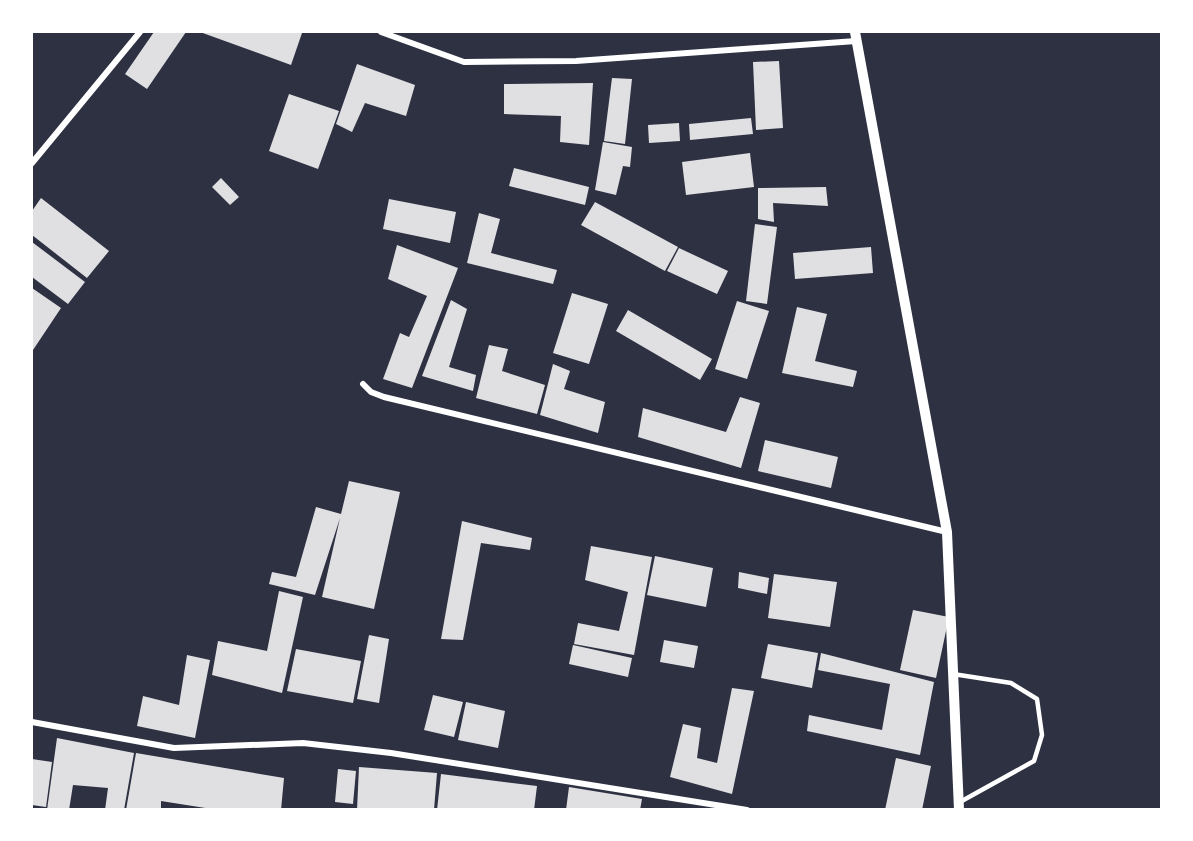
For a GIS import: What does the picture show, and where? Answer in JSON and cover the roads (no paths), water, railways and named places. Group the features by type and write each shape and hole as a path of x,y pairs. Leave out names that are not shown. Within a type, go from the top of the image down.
{"street":[{"path":"32,163 140,32"},
{"path":"381,32 464,62 576,62 856,36 947,532 959,806"},
{"path":"363,384 371,392 384,397 947,532"},
{"path":"32,722 174,748 303,743 380,752 747,810"}],"lane":[{"path":"953,674 1011,683 1037,699 1042,735 1034,761 959,806"}]}
